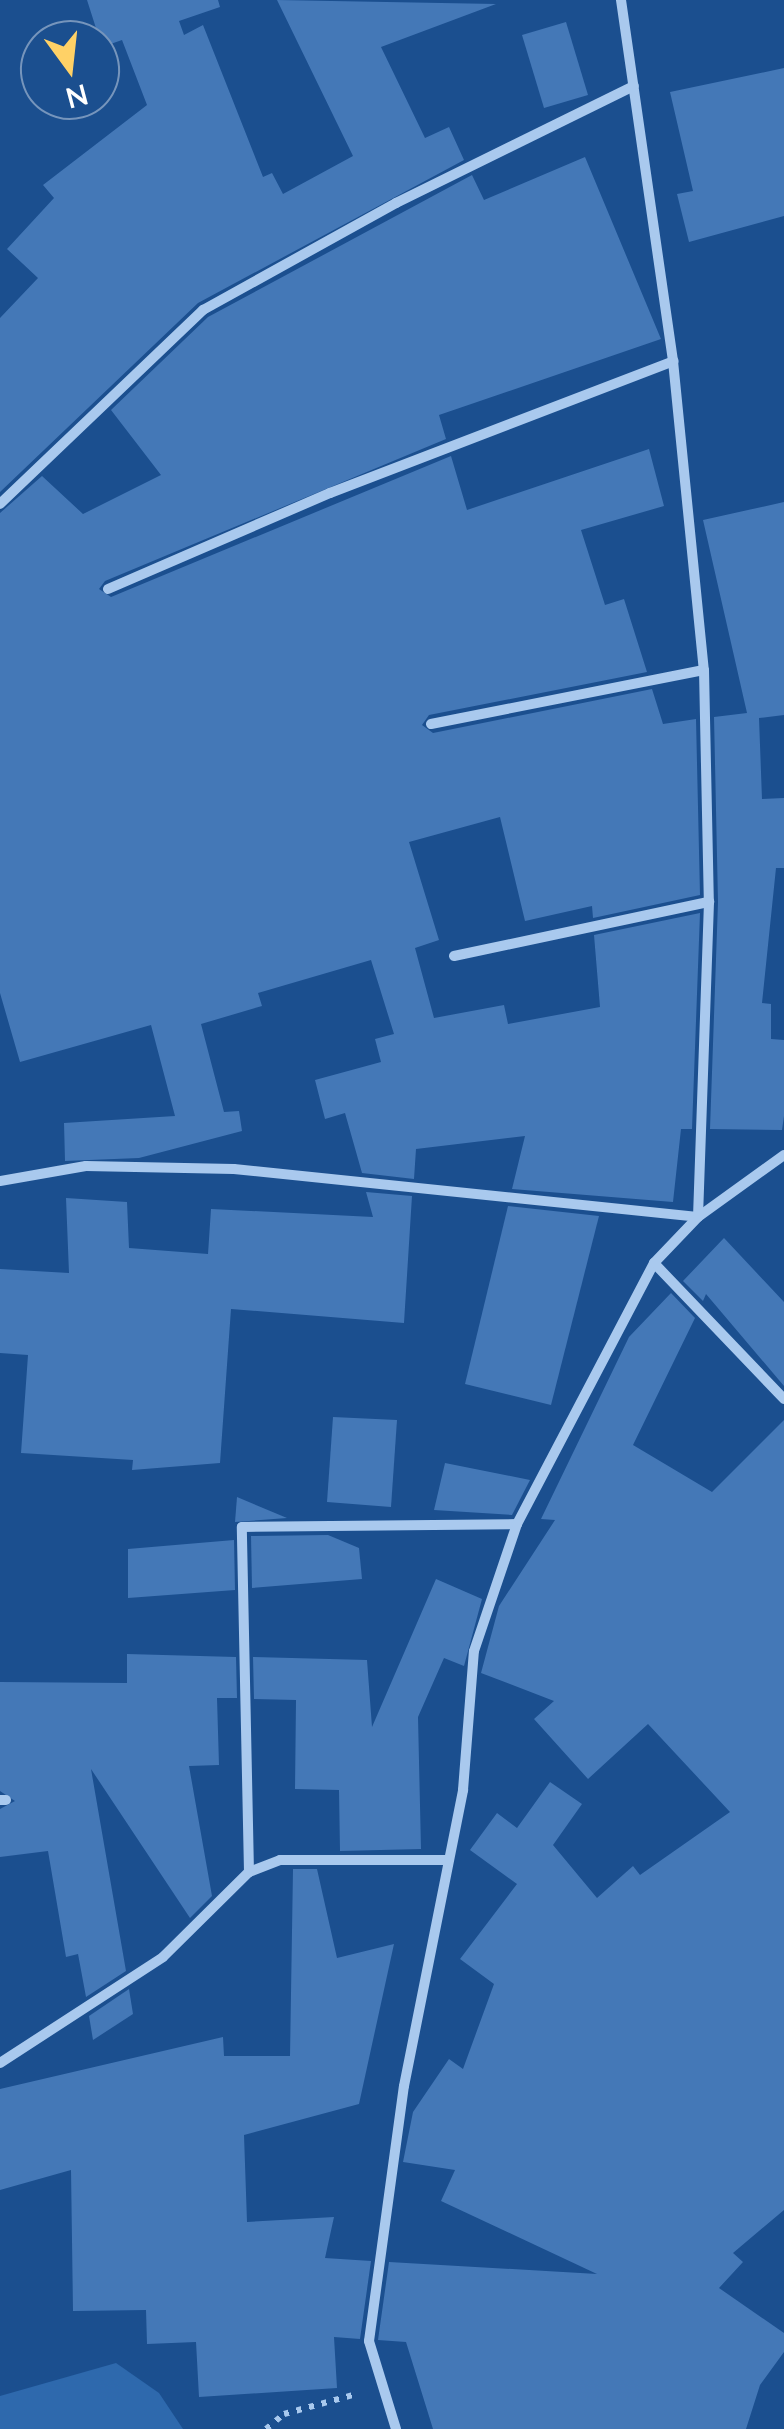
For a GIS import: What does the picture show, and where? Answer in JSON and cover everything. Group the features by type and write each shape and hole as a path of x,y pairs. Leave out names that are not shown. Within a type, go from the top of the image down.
{"street":[{"path":"620,0 674,361 704,670 709,902 698,1217"},
{"path":"0,504 203,310 396,203 634,86"},
{"path":"108,588 330,493 674,361"},
{"path":"431,724 704,670"},
{"path":"454,956 709,902"},
{"path":"396,2429 369,2342 404,2086 464,1790 474,1651 517,1524 654,1263 698,1217 784,1156"},
{"path":"0,1181 86,1166 234,1169 698,1217"},
{"path":"654,1263 784,1399"},
{"path":"249,1872 242,1527 517,1524"},
{"path":"0,2063 164,1956 249,1872 280,1860 447,1860"}],"path":[{"path":"266,2429 284,2414 383,2387"}],"shaded area":[{"path":"116,2363 159,2393 183,2429 0,2429 0,2396"}],"building":[{"path":"87,0 218,0 220,7 179,21 184,35 203,25 263,177 272,173 283,194 353,156 277,0 496,4 381,47 425,138 449,127 464,160 198,303 0,492 0,318 38,278 7,249 54,198 43,185 147,105 120,41 120,20 93,20"},
{"path":"566,22 588,95 544,108 522,35"},
{"path":"784,68 784,216 689,242 677,194 693,191 670,92"},
{"path":"585,157 661,339 439,415 446,439 105,581 99,589 111,597 451,456 467,510 649,449 664,506 581,530 605,605 624,599 647,672 429,715 422,725 433,733 652,689 663,724 696,719 700,895 593,918 592,906 525,921 500,817 409,842 439,940 415,948 434,1018 504,1005 508,1024 600,1007 594,935 700,913 692,1129 681,1129 673,1202 512,1189 525,1136 416,1149 414,1179 362,1173 345,1113 325,1119 315,1080 381,1062 375,1039 394,1034 371,960 258,993 262,1006 201,1024 224,1112 239,1111 242,1131 139,1158 65,1161 64,1123 175,1116 151,1025 20,1062 0,993 0,513 42,476 83,514 161,475 111,410 208,317 472,175 484,200"},
{"path":"784,502 784,715 759,718 762,799 784,798 784,868 776,868 762,1003 771,1004 771,1039 784,1040 784,1116 782,1130 710,1129 718,902 714,717 747,713 703,520"},
{"path":"366,1192 412,1196 404,1323 231,1309 220,1463 132,1470 133,1460 21,1453 28,1355 0,1353 0,1269 69,1273 66,1198 127,1202 129,1248 208,1254 211,1209 373,1217"},
{"path":"508,1206 599,1216 551,1405 465,1384"},
{"path":"724,1238 784,1302 784,1386 706,1294 703,1301 683,1281"},
{"path":"671,1293 695,1318 633,1445 712,1492 784,1420 784,2210 733,2253 743,2262 719,2288 784,2333 784,2352 760,2385 746,2429 433,2429 406,2342 378,2340 389,2262 597,2274 441,2201 455,2170 403,2162 413,2112 449,2059 463,2069 494,1984 460,1959 517,1884 470,1850 497,1813 517,1828 550,1782 582,1804 553,1845 597,1898 633,1866 640,1875 730,1812 648,1724 588,1779 534,1719 554,1701 481,1673 499,1606 555,1520 541,1519 629,1337"},
{"path":"333,1417 397,1420 391,1507 327,1502"},
{"path":"445,1463 530,1480 512,1515 434,1510"},
{"path":"237,1497 287,1518 235,1522"},
{"path":"328,1535 359,1548 362,1579 252,1588 251,1536"},
{"path":"234,1540 235,1590 128,1598 128,1549"},
{"path":"436,1579 482,1599 464,1666 444,1658 418,1717 421,1849 340,1851 339,1790 295,1789 296,1700 254,1699 253,1657 367,1660 372,1727"},
{"path":"127,1654 236,1657 237,1698 217,1698 219,1765 189,1766 212,1896 190,1918 91,1769 126,1971 86,1997 78,1954 66,1957 48,1851 0,1857 0,1809 15,1801 0,1791 0,1682 127,1683"},
{"path":"293,1869 317,1869 337,1958 394,1944 359,2104 244,2135 247,2222 334,2217 325,2258 371,2261 360,2339 334,2337 337,2388 199,2397 196,2342 147,2344 146,2310 73,2311 71,2170 0,2190 0,2089 223,2037 224,2056 290,2056"},
{"path":"129,1989 133,2014 93,2040 89,2016"}]}
